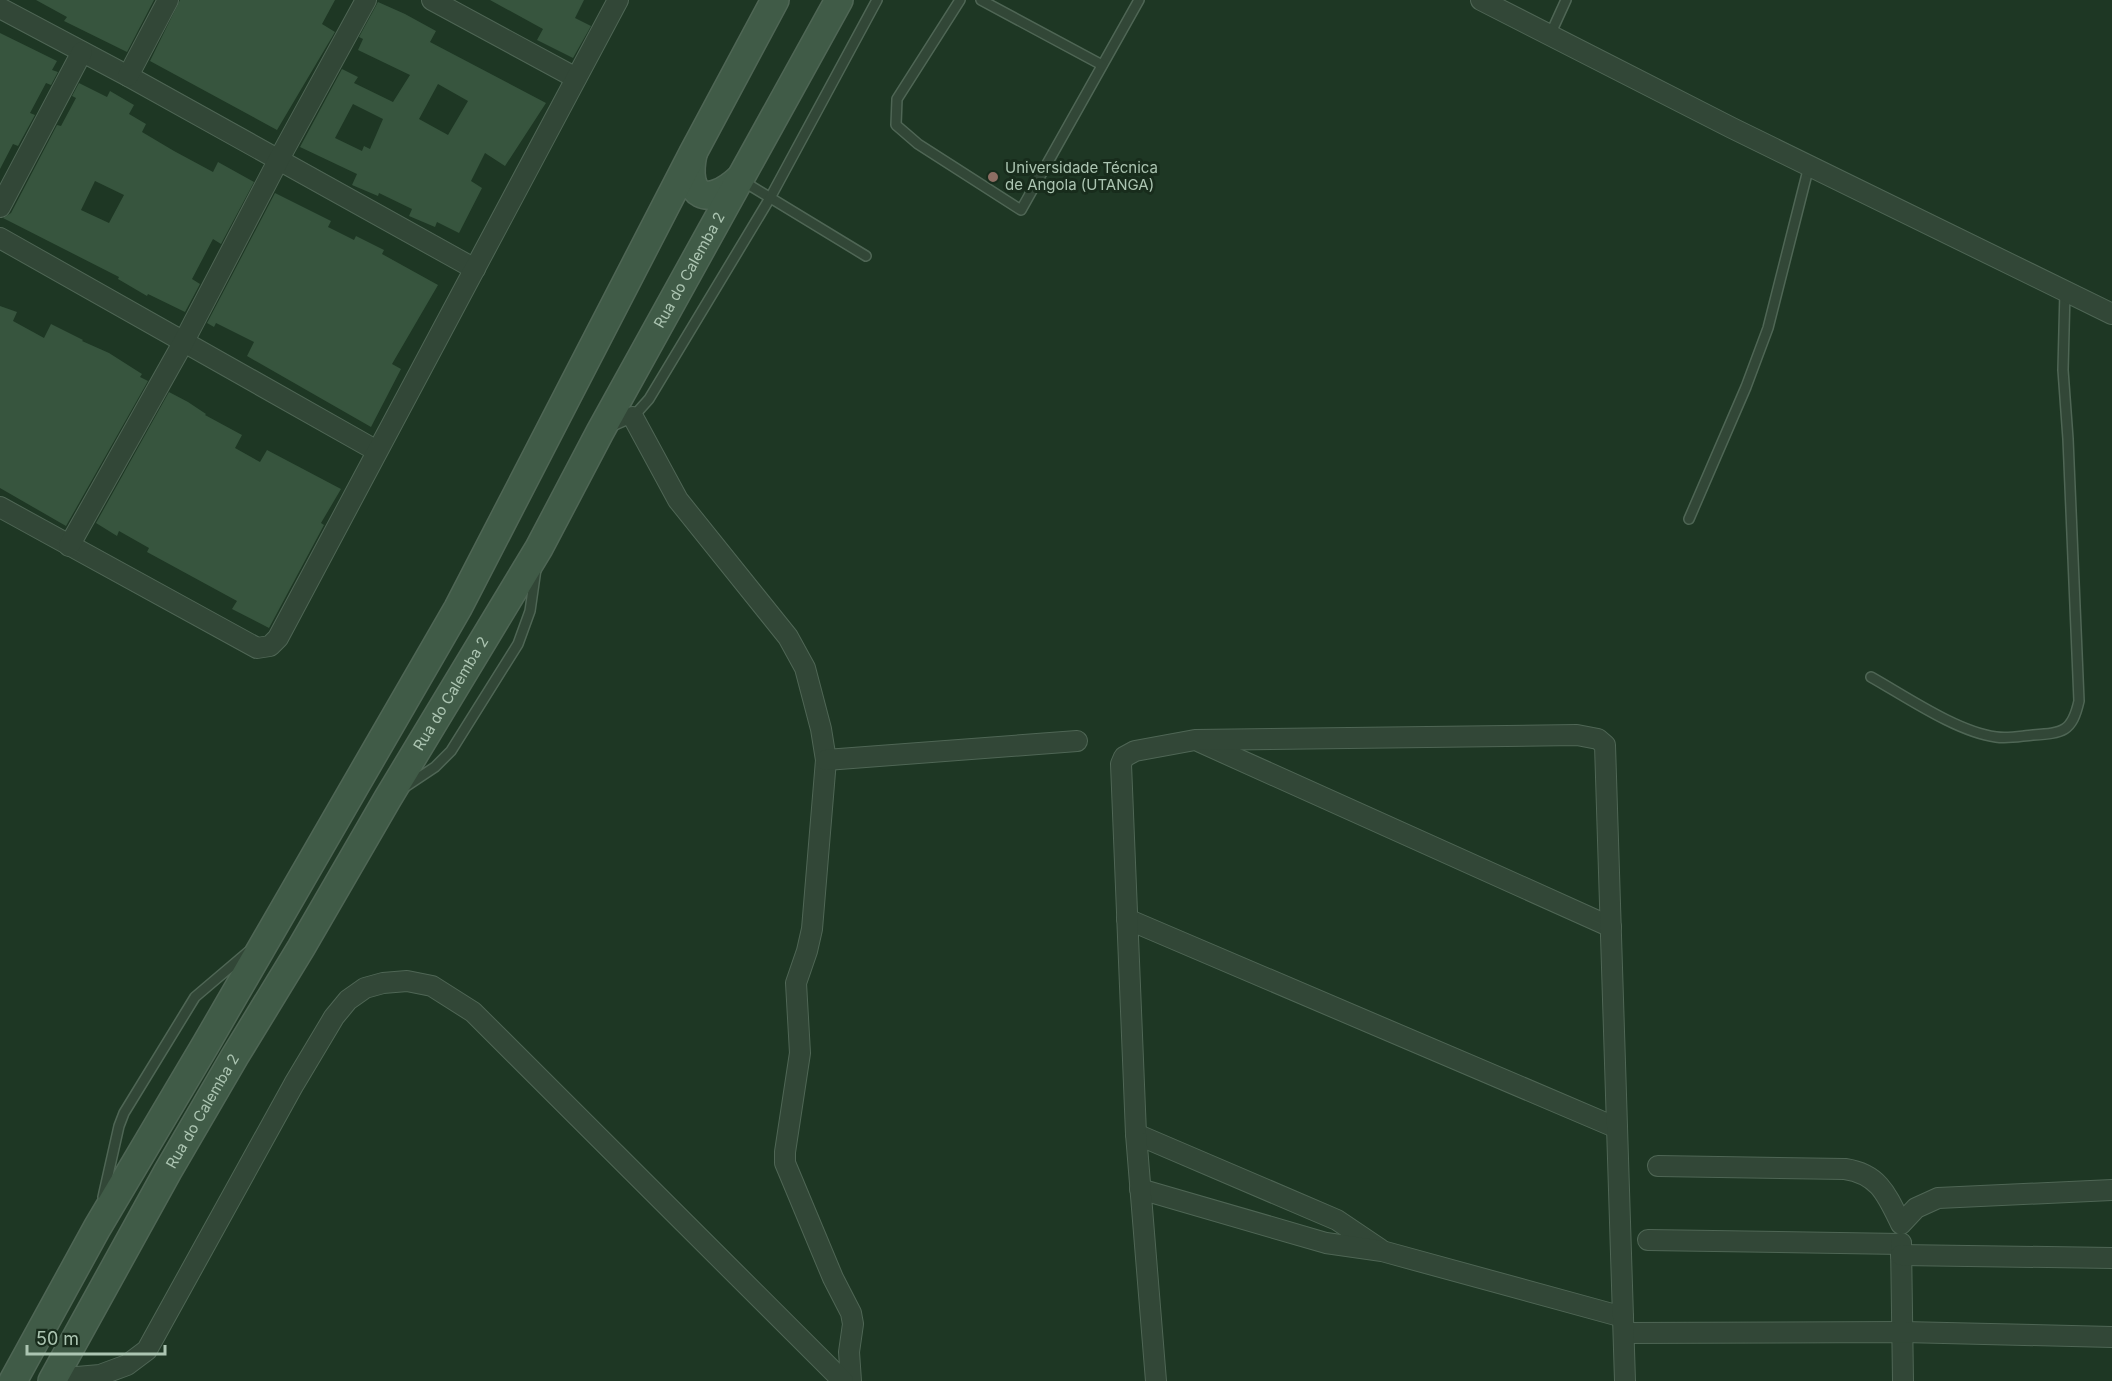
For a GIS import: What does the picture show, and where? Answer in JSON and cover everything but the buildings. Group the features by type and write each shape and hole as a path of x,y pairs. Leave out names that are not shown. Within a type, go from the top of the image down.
{"main road":[{"path":"741,64 756,14 756,0"},
{"name":"Rua do Calemba 2","path":"13,1381 97,1227 458,608 693,153 775,0"},
{"name":"Rua do Calemba 2","path":"53,1380 168,1171 388,798 539,548 600,432 839,0"},
{"path":"693,153 690,177 694,187 702,195 712,196 722,193 739,179"}],"street":[{"path":"128,76 168,0"},
{"path":"69,546 183,343 279,159 366,0"},
{"path":"432,0 576,78"},
{"path":"0,507 257,648 263,649 270,646 278,638 618,0"},
{"path":"1481,0 1809,166 2112,314"},
{"path":"0,8 128,76 475,269"},
{"path":"0,207 82,52"},
{"path":"0,238 377,452"},
{"path":"633,417 678,500 788,637 805,668 818,718 826,760 812,929 795,991 800,1053 785,1163 833,1278 851,1313 853,1324 849,1352 850,1381"},
{"path":"1156,1381 1136,1134 1121,764 1124,757 1135,751 1195,740 1577,735 1598,739 1605,745 1625,1381"},
{"path":"1195,740 1611,927"},
{"path":"826,760 1077,741"},
{"path":"1127,919 1617,1128"},
{"path":"126,1381 147,1350 294,1084 334,1017 348,1000 365,988 384,983 407,981 432,986 473,1012 843,1381"},
{"path":"1136,1134 1336,1220 1382,1251"},
{"path":"1658,1166 1845,1169 1871,1177 1886,1195 1901,1224 1903,1381"},
{"path":"1140,1189 1326,1243 1382,1251 1623,1325 2112,1337"},
{"path":"1901,1224 1916,1208 1938,1198 2112,1191"},
{"path":"1648,1240 2112,1258"},
{"path":"53,1380 100,1375 127,1365 147,1350"}],"lane":[{"path":"600,432 633,417 649,399 770,198 877,0"},
{"path":"960,0 897,99 896,125 918,144 1021,210 1139,0"},
{"path":"981,0 1102,65"},
{"path":"1550,35 1566,0"},
{"path":"1689,519 1746,387 1768,328 1809,166"},
{"path":"739,179 866,256"},
{"path":"1871,677 1953,723 1998,738 2060,731 2069,727 2076,715 2079,701 2063,370 2065,291"}],"place":[{"name":"Universidade Técnica de Angola (UTANGA)","path":"993,177"}]}
